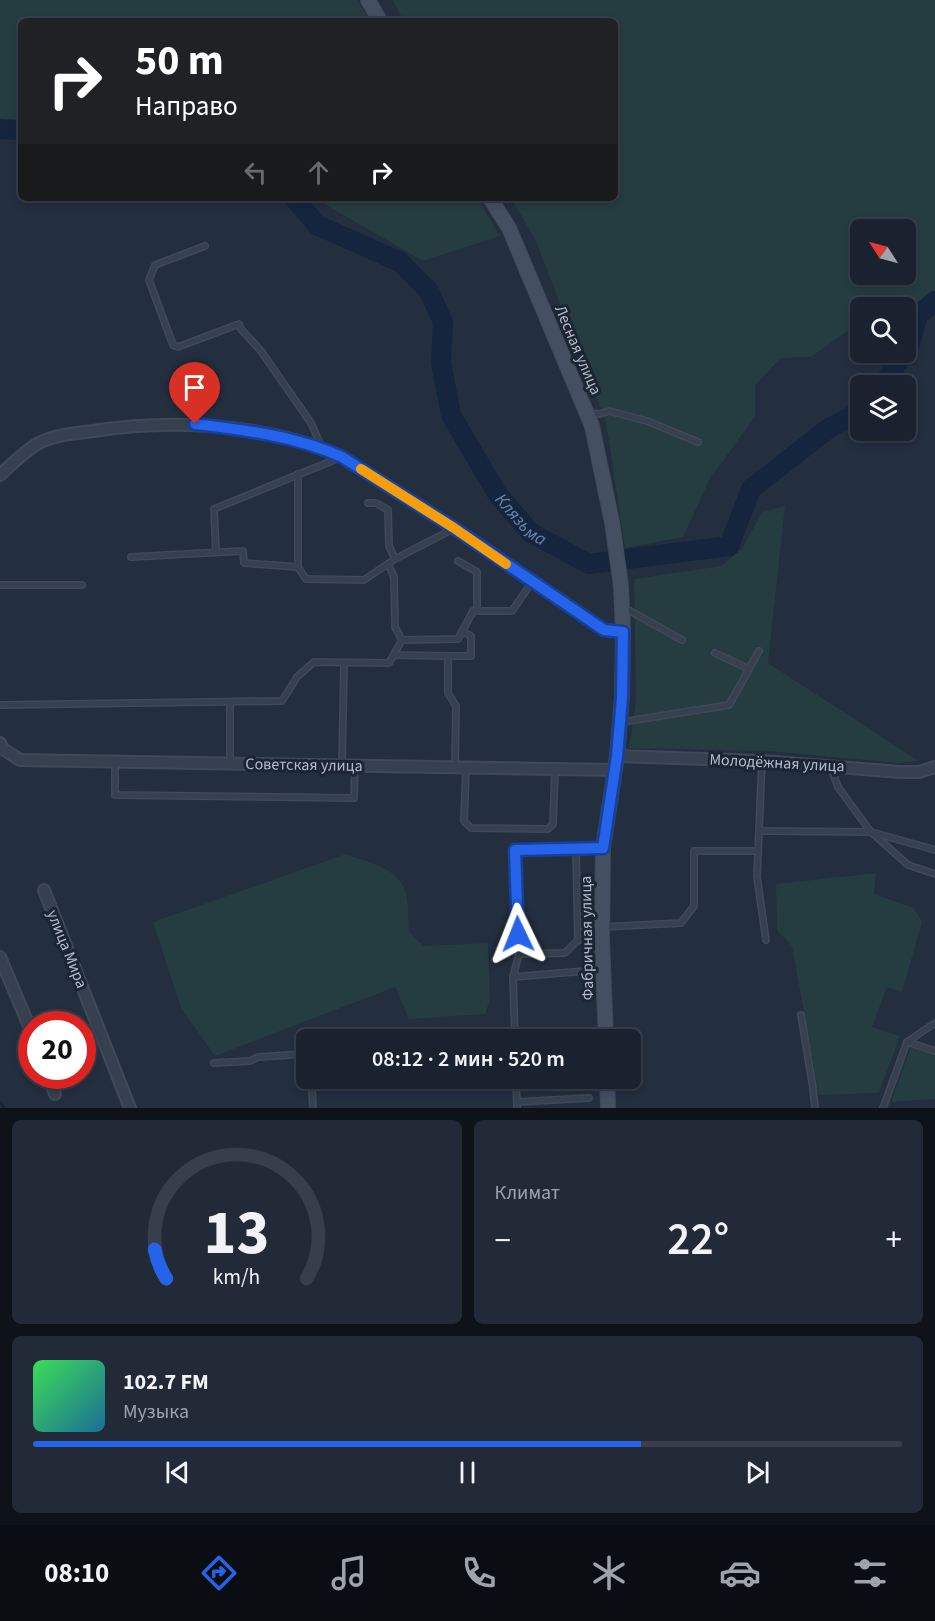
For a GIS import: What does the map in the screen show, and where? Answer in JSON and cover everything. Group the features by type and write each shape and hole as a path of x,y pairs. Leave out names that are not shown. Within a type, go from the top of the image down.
{"street":[{"path":"368,0 378,18"},
{"name":"Лесная улица","path":"492,201 509,228 592,426 612,522 621,586"},
{"path":"0,476 38,443 63,435 113,428 195,424 273,435 322,448 342,457 454,528 604,630 623,632"},
{"name":"Фабричная улица","path":"606,1029 602,933 603,848 617,756 622,698 621,586"},
{"name":"Советская улица","path":"0,743 3,749 20,760 615,770"},
{"name":"Молодёжная улица","path":"617,756 762,761 900,772 919,772 935,767"},
{"name":"улица Мира","path":"44,890 130,1108"},
{"path":"0,957 23,1011"},
{"path":"53,1089 55,1094"},
{"path":"607,1089 608,1108"}],"lane":[{"path":"205,246 155,265 148,280 173,345 178,347 239,324 261,351 311,423 322,448"},
{"path":"586,413 600,414 609,411 647,421 698,442"},
{"path":"216,552 214,509 342,457"},
{"path":"298,474 298,567 306,579 364,580 395,559 454,528"},
{"path":"368,503 376,502 388,510 389,546 395,559"},
{"path":"131,557 243,551 244,563 298,567"},
{"path":"458,561 477,572 477,611"},
{"path":"388,564 394,577 395,627 402,640"},
{"path":"402,640 458,639 473,611 512,611 532,582"},
{"path":"0,585 82,585"},
{"path":"622,606 682,640"},
{"path":"394,655 471,656 471,636 462,631"},
{"path":"0,705 282,701 297,677 314,662 389,663 402,640"},
{"path":"620,722 729,705 759,651"},
{"path":"715,652 749,669"},
{"path":"448,656 448,693 456,706 464,821 471,828 548,829 553,824 555,769"},
{"path":"342,765 344,663"},
{"path":"230,702 230,764"},
{"path":"762,761 757,877 766,940"},
{"path":"116,762 115,795 354,798 355,766"},
{"path":"830,766 838,787 871,832 908,865 935,874"},
{"path":"759,831 871,832 935,850"},
{"path":"515,1029 513,977 519,954 515,850 603,848"},
{"path":"576,849 579,940"},
{"path":"519,954 566,952 579,940 602,933 681,923 694,906 694,851 758,851"},
{"path":"513,977 585,971"},
{"path":"801,1015 815,1108"},
{"path":"883,1108 907,1042 935,1023"},
{"path":"907,1042 935,1051"},
{"path":"214,1063 296,1055"},
{"path":"312,1089 313,1108"},
{"path":"516,1089 517,1105 589,1098"}],"green space":[{"path":"0,0 357,0 368,18 18,18 18,131 0,132"},
{"path":"392,0 935,0 935,290 916,306 916,297 850,297 850,329 811,357 781,358 755,385 755,416 711,476 683,537 625,548 606,422 535,239 513,201 618,201 618,18 402,18"},
{"path":"319,201 479,201 500,236 423,261"},
{"path":"785,506 768,663 919,761 898,763 769,751 629,748 636,700 634,579 721,566 742,549 762,512"},
{"path":"346,854 380,866 401,882 407,899 409,932 424,946 488,943 490,1000 485,1014 409,1019 395,987 215,1056 181,1008 153,922"},
{"path":"876,873 874,894 914,908 922,922 902,992 887,987 872,1027 900,1036 879,1093 819,1095 792,946 777,930 776,884"},
{"path":"911,1047 935,1055 935,1099 891,1102"}],"waterway":[{"name":"Клязьма","path":"0,129 18,130"},
{"name":"Клязьма","path":"297,201 317,225 400,262 429,291 443,322 441,363 451,415 498,495 531,533 589,564 729,546 751,489 829,428 850,417"},
{"name":"Клязьма","path":"916,322 918,315 935,301"},
{"name":"Клязьма","path":"889,375 898,363"},
{"path":"0,1102 4,1108"}],"slow traffic":[{"path":"361,469 506,564"}],"route":[{"path":"195,424 273,435 322,448 342,457 454,528 604,630 623,632 622,698 617,756 603,848 515,850 518,934"}]}
